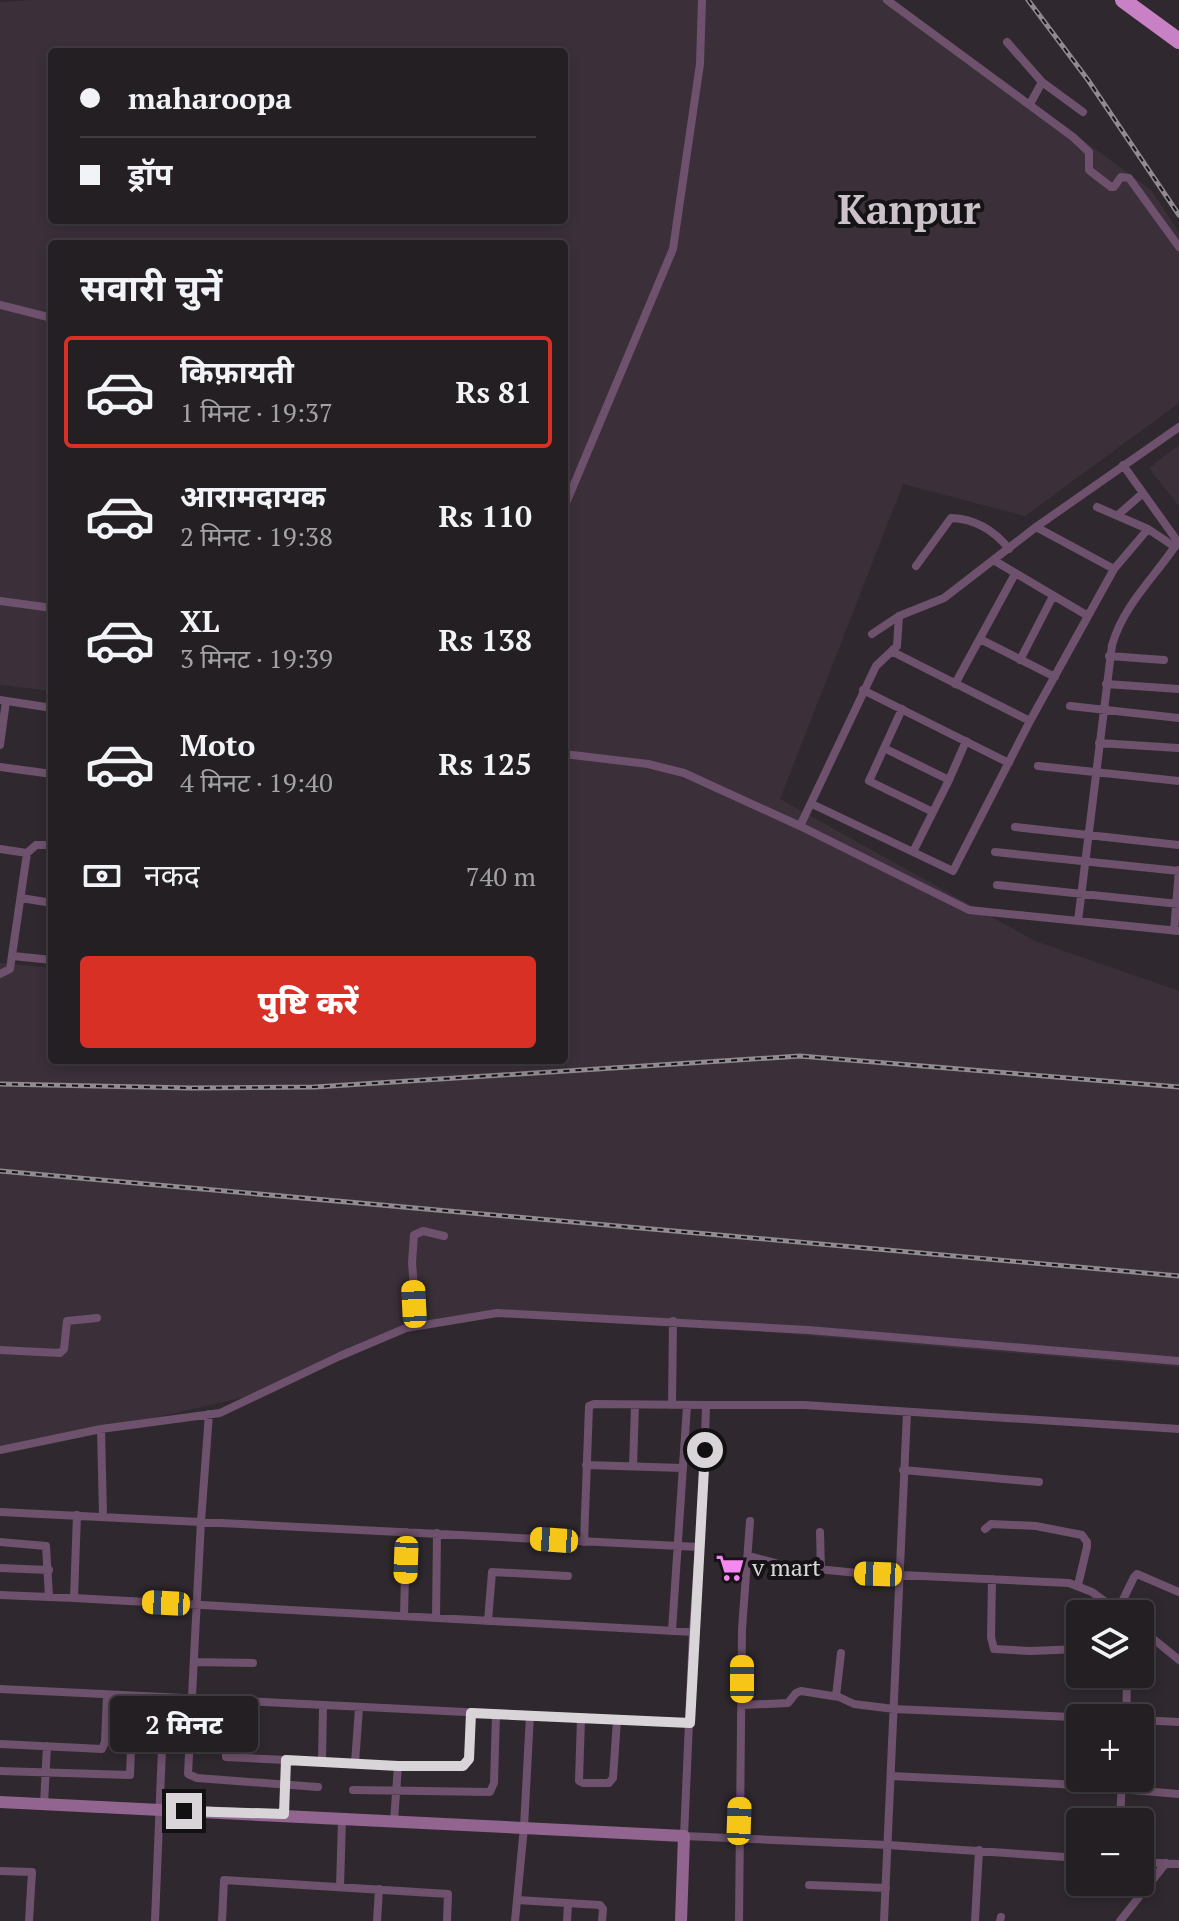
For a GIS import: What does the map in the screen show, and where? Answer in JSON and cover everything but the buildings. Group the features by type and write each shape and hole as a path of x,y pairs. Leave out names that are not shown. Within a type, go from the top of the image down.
{"highway":[{"path":"1123,0 1179,41"},
{"path":"1139,0 1179,29"}],"street":[{"path":"568,498 673,249 700,64 702,0"},
{"path":"887,0 1030,104 1089,152 1089,170 1111,187 1121,177 1129,178 1179,247"},
{"path":"1007,42 1042,82 1083,112"},
{"path":"1030,104 1042,82"},
{"path":"0,305 48,317"},
{"path":"872,634 899,616 944,598 1036,527 1179,427"},
{"path":"1123,465 1178,544"},
{"path":"1118,515 1143,493"},
{"path":"1097,507 1178,544"},
{"path":"916,566 951,518 960,518 995,532 1009,549"},
{"path":"1036,527 1114,569"},
{"path":"812,804 953,871 1030,721 1114,569 1148,529"},
{"path":"1078,921 1109,656 1119,625 1131,604 1178,544"},
{"path":"995,561 1088,616"},
{"path":"955,684 1015,574"},
{"path":"1020,660 1053,596"},
{"path":"0,601 48,607"},
{"path":"800,826 863,690 880,660 893,652 898,644 899,616"},
{"path":"980,639 1055,677"},
{"path":"893,652 1030,721"},
{"path":"1109,656 1164,660"},
{"path":"1106,684 1179,689"},
{"path":"863,690 1009,763"},
{"path":"0,745 3,701 48,707"},
{"path":"1070,706 1179,718"},
{"path":"902,709 869,781 933,812"},
{"path":"913,852 966,741"},
{"path":"1099,743 1178,748"},
{"path":"884,748 949,780"},
{"path":"568,755 670,769 800,826 969,910 1177,931 1179,871 995,852"},
{"path":"1038,766 1179,781"},
{"path":"0,767 48,773"},
{"path":"1015,827 1179,845"},
{"path":"0,974 9,971 12,961 27,853 36,845 48,845"},
{"path":"0,849 27,853"},
{"path":"997,885 1178,904"},
{"path":"21,898 48,902"},
{"path":"0,965 12,961 48,960"},
{"path":"417,1324 412,1263 414,1235 423,1231 444,1236"},
{"path":"0,1450 101,1429 231,1410 340,1356 417,1324 497,1313 808,1330 1179,1361"},
{"path":"0,1350 60,1353 64,1349 67,1321 97,1318"},
{"path":"672,1405 673,1321"},
{"path":"584,1542 589,1406 594,1404 804,1405 1179,1429"},
{"path":"681,1921 706,1405"},
{"path":"633,1466 635,1406"},
{"path":"672,1631 687,1406"},
{"path":"884,1921 907,1412"},
{"path":"209,1414 189,1776 318,1787"},
{"path":"101,1429 103,1516"},
{"path":"586,1465 683,1468"},
{"path":"903,1470 1039,1482"},
{"path":"0,1512 699,1547"},
{"path":"74,1598 77,1515"},
{"path":"739,1921 742,1629 750,1521"},
{"path":"985,1529 991,1524 1036,1526 1082,1535 1087,1547 1078,1585"},
{"path":"404,1616 406,1532"},
{"path":"820,1532 821,1570"},
{"path":"436,1618 437,1533"},
{"path":"0,1542 46,1546 49,1597"},
{"path":"749,1556 786,1566 821,1570 1078,1585 1103,1600"},
{"path":"0,1568 49,1570"},
{"path":"488,1621 492,1572 568,1576"},
{"path":"1125,1600 1137,1574 1179,1592"},
{"path":"992,1579 994,1649 1066,1649"},
{"path":"0,1595 693,1632"},
{"path":"1154,1639 1179,1660"},
{"path":"836,1696 841,1653"},
{"path":"195,1662 253,1663"},
{"path":"0,1689 690,1723"},
{"path":"742,1705 788,1703 801,1691 836,1696 854,1704 894,1709 1066,1717"},
{"path":"0,1744 105,1747 107,1695"},
{"path":"0,1771 130,1775 133,1697"},
{"path":"155,1921 164,1699"},
{"path":"225,1702 226,1757 398,1766 463,1766 469,1759 471,1713"},
{"path":"322,1761 323,1706"},
{"path":"355,1763 359,1708"},
{"path":"353,1790 490,1792 494,1783 496,1714"},
{"path":"515,1921 530,1715"},
{"path":"581,1718 579,1781 604,1785 613,1778 617,1720"},
{"path":"1154,1721 1179,1722"},
{"path":"44,1804 47,1746"},
{"path":"284,1814 286,1760"},
{"path":"394,1821 398,1766"},
{"path":"891,1776 1066,1785"},
{"path":"1154,1791 1179,1794"},
{"path":"0,1802 888,1845 1066,1857"},
{"path":"340,1887 342,1819"},
{"path":"975,1921 979,1850"},
{"path":"1154,1863 1179,1864"},
{"path":"1120,1921 1166,1863"},
{"path":"0,1871 32,1872 29,1921"},
{"path":"222,1921 224,1880 448,1894 447,1921"},
{"path":"809,1885 886,1888"},
{"path":"377,1921 379,1889"},
{"path":"517,1900 600,1905 603,1909 602,1921"},
{"path":"567,1921 568,1904"}],"shaded area":[{"path":"892,0 1151,190 1179,232 1179,403 1025,516 903,484 780,799 1035,941 1179,991 1179,1367 517,1311 403,1330 267,1392 0,1453 0,963 48,968 48,1064 568,1064 568,240 48,240 48,691 0,685 0,2"},
{"path":"1179,445 1179,506 1149,468"}],"railway":[{"path":"1028,0 1088,80 1179,215"},
{"path":"0,1084 315,1087 800,1056 1179,1087"},
{"path":"0,1171 1179,1276"}],"place":[{"name":"v mart","path":"730,1568"}],"district":[{"name":"Kanpur","path":"909,210"}],"route":[{"path":"184,1811 284,1814 286,1760 463,1766 469,1759 471,1713 690,1723 705,1450"}]}
